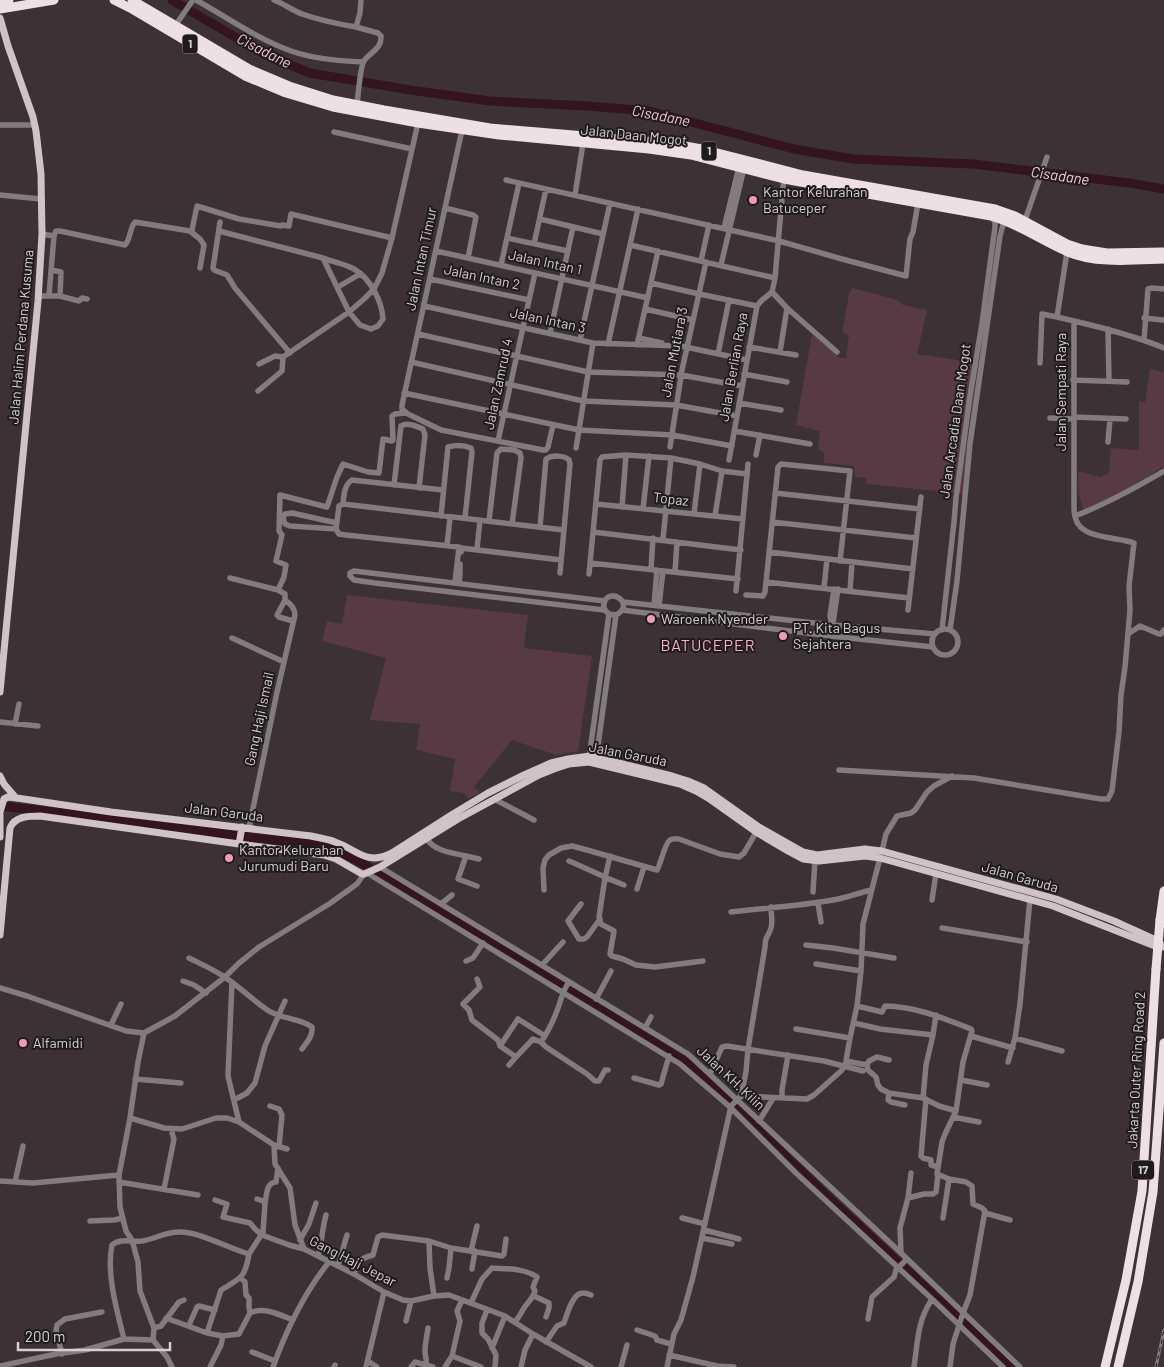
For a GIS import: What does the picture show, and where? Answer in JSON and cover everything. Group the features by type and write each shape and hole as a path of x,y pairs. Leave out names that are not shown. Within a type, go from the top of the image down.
{"highway":[{"path":"0,2 9,0"},
{"path":"0,9 54,0"},
{"name":"Jalan Daan Mogot","path":"114,0 286,93 333,107 500,136 668,151 703,157 742,167 991,216 1008,221 1067,252 1079,256 1103,259 1164,259"},
{"name":"Jalan Daan Mogot","path":"132,0 177,23 247,73 307,92 490,128 656,142 702,149 784,175 995,209 1025,220 1067,244 1082,249 1107,253 1164,252"},
{"name":"Jakarta Outer Ring Road 2","path":"1104,1367 1126,1280 1142,1191 1156,969 1164,891"},
{"name":"Jakarta Outer Ring Road 2","path":"1118,1367 1138,1282 1153,1192 1164,1043"}],"main road":[{"name":"Jalan Halim Perdana Kusuma","path":"0,18 35,125 41,174 42,234 38,296 0,692"},
{"name":"Jalan Garuda","path":"17,798 110,812 311,836 336,842 374,859 382,858 488,793 524,775 551,763 568,759 593,760 680,784 696,791 758,829 803,852 817,855 865,849 1055,902 1113,925 1155,946 1164,947"},
{"name":"Jalan Garuda","path":"367,873 379,868 494,799 554,769 593,760"},
{"path":"0,776 10,792 17,798"},
{"path":"0,837 1,809 4,799 8,797 17,798"},
{"path":"0,935 8,844 12,823 21,818 40,816 324,855 336,859 362,874 367,873"},
{"path":"240,843 244,829"},
{"name":"Jalan Garuda","path":"758,829 788,852 803,859 815,860 881,854 936,873 951,874"},
{"name":"Jalan Garuda","path":"972,880 1030,898 1055,902"}],"street":[{"path":"274,0 304,15 356,27 378,33 381,36 379,46 362,65 357,102"},
{"path":"356,27 361,0"},
{"path":"177,23 193,1 258,36 291,51 362,65"},
{"path":"259,364 275,356 283,358 349,312 374,289 382,273 392,238 418,123"},
{"path":"0,126 35,125"},
{"name":"Jalan Intan Timur","path":"404,392 462,130"},
{"path":"334,132 412,149"},
{"path":"575,195 583,143"},
{"path":"1025,220 1047,158"},
{"path":"721,265 732,205 742,167"},
{"path":"757,306 772,292 776,278 784,175"},
{"path":"506,180 779,240 906,276 910,239 918,203"},
{"path":"501,265 519,183"},
{"path":"534,244 546,189"},
{"path":"0,195 41,199"},
{"path":"580,340 610,203"},
{"path":"190,232 197,206 239,219 281,226 289,226 291,214 392,238"},
{"path":"445,208 476,217 468,258"},
{"path":"608,344 638,209"},
{"name":"Jalan Arcadia Daan Mogot","path":"942,630 956,498 995,227 991,216"},
{"path":"540,220 603,234"},
{"name":"Jalan Arcadia Daan Mogot","path":"950,630 957,581 971,434 1000,236 1003,225 1008,221"},
{"path":"49,295 56,231 125,245 128,242 132,226 135,222 190,232 200,239 204,245 200,268"},
{"path":"220,222 214,270 227,275 235,288 290,353"},
{"name":"Jalan Mutiara 3","path":"670,447 681,375 698,294 709,225"},
{"path":"550,333 573,227"},
{"path":"219,232 323,258 353,268 374,289 383,309 384,319 378,326 371,329 360,325 349,312 323,258"},
{"path":"42,234 54,236"},
{"path":"507,238 568,251"},
{"path":"630,245 776,278"},
{"name":"Jalan Intan 1","path":"436,251 648,298"},
{"path":"637,345 658,251"},
{"name":"Jalan Sempati Raya","path":"1067,252 1057,317 1074,321 1075,516"},
{"path":"51,270 60,272 60,296"},
{"name":"Jalan Zamrud 4","path":"498,441 535,272"},
{"path":"338,287 360,274"},
{"name":"Jalan Intan 2","path":"430,278 528,300"},
{"name":"Jalan Berlian Raya","path":"651,282 757,306 729,460"},
{"path":"50,286 59,287"},
{"path":"1144,340 1144,318 1148,289 1164,289"},
{"path":"772,292 787,308 837,352"},
{"path":"38,296 60,296 79,301 82,298 87,299"},
{"path":"718,354 729,300"},
{"name":"Jalan Intan 3","path":"424,306 580,340 608,344 669,346"},
{"path":"780,352 787,308"},
{"path":"645,309 693,320"},
{"path":"1040,363 1042,314 1057,317"},
{"path":"1144,318 1162,320"},
{"path":"1074,321 1108,329 1164,348"},
{"path":"1108,329 1109,381"},
{"path":"418,334 588,372 681,375 742,386"},
{"path":"639,338 669,346 687,347 747,360"},
{"path":"576,448 593,342"},
{"path":"749,347 796,355"},
{"path":"258,391 282,371 283,358"},
{"path":"411,362 583,401 676,405 737,416"},
{"path":"744,374 787,382"},
{"path":"1073,380 1127,382"},
{"path":"406,413 402,409 404,392 579,430 672,435 732,446"},
{"path":"739,403 781,410"},
{"path":"278,590 284,577 286,565 276,561 282,535 279,531 280,495 327,507 342,464 368,472 379,473 383,439 393,440 392,416 394,414 406,413"},
{"name":"Jalan Zamrud 4","path":"406,413 441,430 543,450 546,450 548,446 553,425"},
{"path":"1050,418 1126,419"},
{"path":"1108,442 1110,419"},
{"path":"394,485 401,426 405,424 415,425 423,429 425,435 419,488"},
{"path":"734,431 810,444"},
{"path":"756,455 760,435"},
{"path":"441,516 448,447 453,445 471,448 472,452 465,518"},
{"path":"489,521 497,453 501,449 514,450 520,453 521,458 512,524"},
{"path":"622,507 626,455"},
{"path":"589,574 600,460 605,456 626,455 671,458 722,471 747,474"},
{"path":"540,527 546,459 551,456 566,457 570,464 560,573"},
{"path":"643,509 649,456"},
{"path":"662,539 671,458"},
{"path":"694,514 700,464"},
{"path":"736,591 748,464"},
{"path":"746,595 763,596 765,592 778,467 781,464 850,471 840,560"},
{"path":"715,516 722,471"},
{"path":"839,770 974,778 1108,799 1114,782 1128,634 1129,586 1134,543 1084,531 1078,524 1075,516 1142,485 1164,471"},
{"path":"443,490 352,480 348,483 345,490 343,504 339,506 337,526 340,534 459,547 457,583"},
{"path":"775,493 920,509"},
{"path":"908,610 921,497"},
{"path":"343,504 564,530"},
{"name":"Topaz","path":"596,504 743,519"},
{"path":"292,513 337,526 290,526 285,524 283,518 285,514 292,513"},
{"path":"447,546 450,517"},
{"path":"477,549 480,520"},
{"path":"772,522 916,538"},
{"path":"593,532 741,550"},
{"path":"653,538 657,570 657,606"},
{"path":"675,572 677,542"},
{"path":"459,559 462,548 561,560"},
{"path":"769,552 912,569"},
{"path":"824,588 827,559"},
{"path":"850,591 852,562"},
{"path":"590,563 738,579"},
{"path":"616,615 524,601 354,580 350,577 350,574 354,571 605,601 616,596 623,602 832,625 935,634 942,630 950,630 957,639 957,645 955,650 946,655 939,653 933,647 622,610"},
{"path":"230,578 278,590 286,594 277,615 279,617 294,618 295,610 285,600"},
{"path":"435,591 436,580"},
{"path":"766,582 909,598"},
{"path":"831,636 836,589"},
{"path":"524,601 526,591"},
{"path":"593,760 595,707 600,676 606,612 605,601"},
{"path":"593,760 603,708 616,615 622,610 623,602"},
{"name":"Gang Haji Ismail","path":"244,829 294,618"},
{"path":"1128,634 1140,626 1159,634 1164,630"},
{"path":"933,647 935,634"},
{"path":"232,638 284,662"},
{"path":"600,676 608,676"},
{"path":"15,724 19,704"},
{"path":"0,722 38,726"},
{"path":"735,1102 782,1098 807,1099 814,1096 842,1071 846,1064 857,1006 863,924 886,834 897,816 911,813 927,792 952,776"},
{"path":"494,799 534,820"},
{"path":"544,890 543,868 545,860 549,854 561,848 572,846 657,870 669,840 673,838 720,854 739,857 744,853 758,829"},
{"path":"427,839 430,845 479,858"},
{"path":"466,856 458,879 477,886"},
{"path":"610,856 599,916 601,924 614,931 610,954 636,965 655,967 703,961"},
{"path":"813,892 815,860"},
{"path":"569,861 624,885"},
{"path":"637,889 644,867"},
{"name":"Jalan KH. Kilin","path":"379,868 441,904 490,942 542,965 565,987 596,999 645,1028 759,1121 803,1164 901,1253 903,1263 932,1299 961,1319 1020,1367"},
{"path":"0,988 126,1031 144,1033 175,1016 206,993 259,947 329,904 357,884 367,873"},
{"name":"Jalan KH. Kilin","path":"367,873 490,942 565,987 669,1056 684,1059 710,1074 796,1172 903,1263 961,1319 1003,1367"},
{"path":"932,900 936,873"},
{"path":"731,912 818,903 871,890"},
{"path":"441,904 452,895"},
{"path":"1008,1062 1013,1048 1020,1004 1030,898"},
{"path":"818,903 821,922"},
{"path":"581,904 568,921 579,939 587,937 600,919"},
{"path":"667,1367 671,1344 681,1320 735,1102 746,1072 765,939 771,929 771,908"},
{"path":"942,928 1026,942"},
{"path":"466,961 473,958 490,942"},
{"path":"542,965 564,942"},
{"path":"806,945 894,958"},
{"path":"189,958 225,977 267,1010 278,1016 302,1022 312,1027 311,1037 302,1049"},
{"path":"816,964 861,971"},
{"path":"596,999 611,971"},
{"path":"477,979 480,987 462,1004 469,1010 472,1020 498,1040 500,1046 516,1057"},
{"path":"183,981 194,985 206,993"},
{"path":"232,982 228,1076 239,1122"},
{"path":"543,1039 558,1008 565,987"},
{"path":"234,1100 247,1093 255,1083 265,1046 285,1000"},
{"path":"111,1025 121,1004"},
{"path":"857,1006 882,1012 885,1006 896,1006 936,1015 972,1031 963,1062 955,1114 942,1142 936,1174 938,1174 936,1192 908,1198"},
{"path":"936,1015 926,1065 921,1156 931,1160 934,1167 938,1167"},
{"path":"645,1028 652,1017"},
{"path":"500,1046 518,1019 543,1039 552,1052 595,1081 599,1080 605,1070 608,1070"},
{"path":"854,1023 880,1029 933,1035"},
{"path":"796,1029 850,1038"},
{"path":"144,1033 119,1175 120,1207 126,1231 132,1240 138,1262 140,1290 154,1328 154,1340 172,1367"},
{"path":"971,1036 1013,1048"},
{"path":"1015,1038 1062,1050"},
{"path":"509,1065 533,1039 543,1039"},
{"path":"710,1074 722,1047 732,1046 846,1064 868,1070 876,1077 881,1089 889,1093 924,1099 955,1114 979,1122"},
{"path":"782,1098 788,1055"},
{"path":"634,1078 661,1084 669,1056"},
{"path":"865,1068 869,1061 876,1057 889,1060"},
{"path":"135,1079 181,1084"},
{"path":"961,1080 987,1085"},
{"path":"889,1093 888,1100 905,1105"},
{"path":"759,1121 772,1100"},
{"path":"270,1106 279,1109 282,1115 274,1160 290,1188 295,1225 304,1249"},
{"path":"130,1118 155,1126 182,1129 216,1118 227,1118 239,1122 276,1146 288,1150"},
{"path":"164,1189 174,1139 173,1128"},
{"path":"15,1182 23,1146"},
{"path":"796,1172 803,1164"},
{"path":"207,1333 221,1290 241,1278 247,1267 249,1254 262,1235 268,1185 276,1182 278,1168"},
{"path":"901,1253 900,1228 908,1198 911,1173"},
{"path":"938,1174 949,1179 966,1182 972,1186 973,1204 982,1208 985,1213 970,1295 953,1344 950,1367"},
{"path":"0,1181 44,1182 119,1175"},
{"path":"943,1218 949,1179"},
{"path":"119,1182 198,1195"},
{"path":"257,1199 265,1203"},
{"name":"Gang Haji Jepar","path":"215,1200 227,1204 224,1216 250,1223 262,1235 304,1249 354,1274 384,1292 403,1300 411,1301"},
{"path":"300,1240 309,1224 316,1203"},
{"path":"985,1213 1010,1220"},
{"path":"318,1256 326,1215"},
{"path":"90,1221 123,1218"},
{"path":"682,1218 739,1239"},
{"path":"472,1269 477,1226"},
{"path":"124,1339 111,1276 111,1249 115,1242 141,1241 166,1233 182,1231 249,1254"},
{"path":"338,1266 347,1235"},
{"path":"354,1274 358,1262 362,1258 373,1255 378,1238 382,1235 430,1241 450,1248 502,1256 506,1239"},
{"path":"702,1238 732,1244"},
{"path":"430,1241 430,1268 434,1296"},
{"path":"447,1278 450,1248"},
{"path":"252,1352 274,1364 293,1320 320,1273 329,1262"},
{"path":"868,1319 872,1297 894,1277 903,1263"},
{"path":"470,1303 482,1279 492,1268 519,1270 535,1276 537,1280 533,1287 535,1291 534,1296 515,1322"},
{"path":"241,1278 245,1282 250,1313"},
{"path":"377,1367 367,1364 384,1292"},
{"path":"546,1342 557,1326 564,1323 577,1295 582,1292 591,1295"},
{"path":"406,1321 411,1301 449,1295 505,1316 591,1367"},
{"path":"534,1296 549,1303 546,1317"},
{"path":"914,1367 920,1324 925,1310 932,1299"},
{"path":"154,1328 161,1326 179,1302 184,1300"},
{"path":"446,1367 452,1356 460,1321 458,1311 462,1300"},
{"path":"189,1325 197,1307 215,1310"},
{"path":"166,1318 207,1333 223,1336 239,1334 250,1313 256,1310 262,1309 293,1320"},
{"path":"487,1310 482,1324 482,1333 488,1339 496,1354 495,1367"},
{"path":"62,1354 56,1331 57,1325 65,1319 102,1312"},
{"path":"492,1348 505,1316"},
{"path":"411,1367 415,1362 429,1366 425,1354 428,1328"},
{"path":"637,1330 655,1336 657,1340 671,1344"},
{"path":"521,1367 525,1350 533,1334"},
{"path":"210,1367 221,1345 223,1336"},
{"path":"0,1366 85,1350 124,1339 154,1340"},
{"path":"621,1367 627,1345"},
{"path":"669,1355 717,1366 734,1367"},
{"path":"452,1356 481,1367"}],"shaded area":[{"path":"852,288 897,300 903,305 927,310 917,354 984,364 971,448 967,494 866,484 866,478 855,477 854,466 824,463 824,453 818,448 820,431 796,425 812,334 840,358 846,358 849,335 842,333 849,294"},
{"path":"1150,369 1164,372 1164,466 1110,503 1085,513 1079,496 1078,471 1100,477 1109,473 1111,448 1139,450 1139,401 1145,402"},
{"path":"347,595 528,615 524,648 592,656 578,751 556,755 512,740 474,787 480,792 468,799 464,793 450,791 455,759 416,750 420,724 370,720 386,658 322,641 327,621 342,624"}],"waterway":[{"name":"Cisadane","path":"172,0 266,55 310,73 490,101 649,111 794,149 853,159 973,164 1164,189"},
{"path":"0,806 326,846 365,865 691,1065 829,1198 1011,1367"}],"railway":[{"path":"1156,1367 1164,1330"}],"place":[{"name":"Kantor Kelurahan Batuceper","path":"753,200"},
{"name":"Waroenk Nyender","path":"651,619"},
{"name":"PT. Kita Bagus Sejahtera","path":"783,636"},
{"name":"Kantor Kelurahan Jurumudi Baru","path":"229,858"},
{"name":"Alfamidi","path":"23,1043"}],"district":[{"name":"BATUCEPER","path":"708,645"}]}
